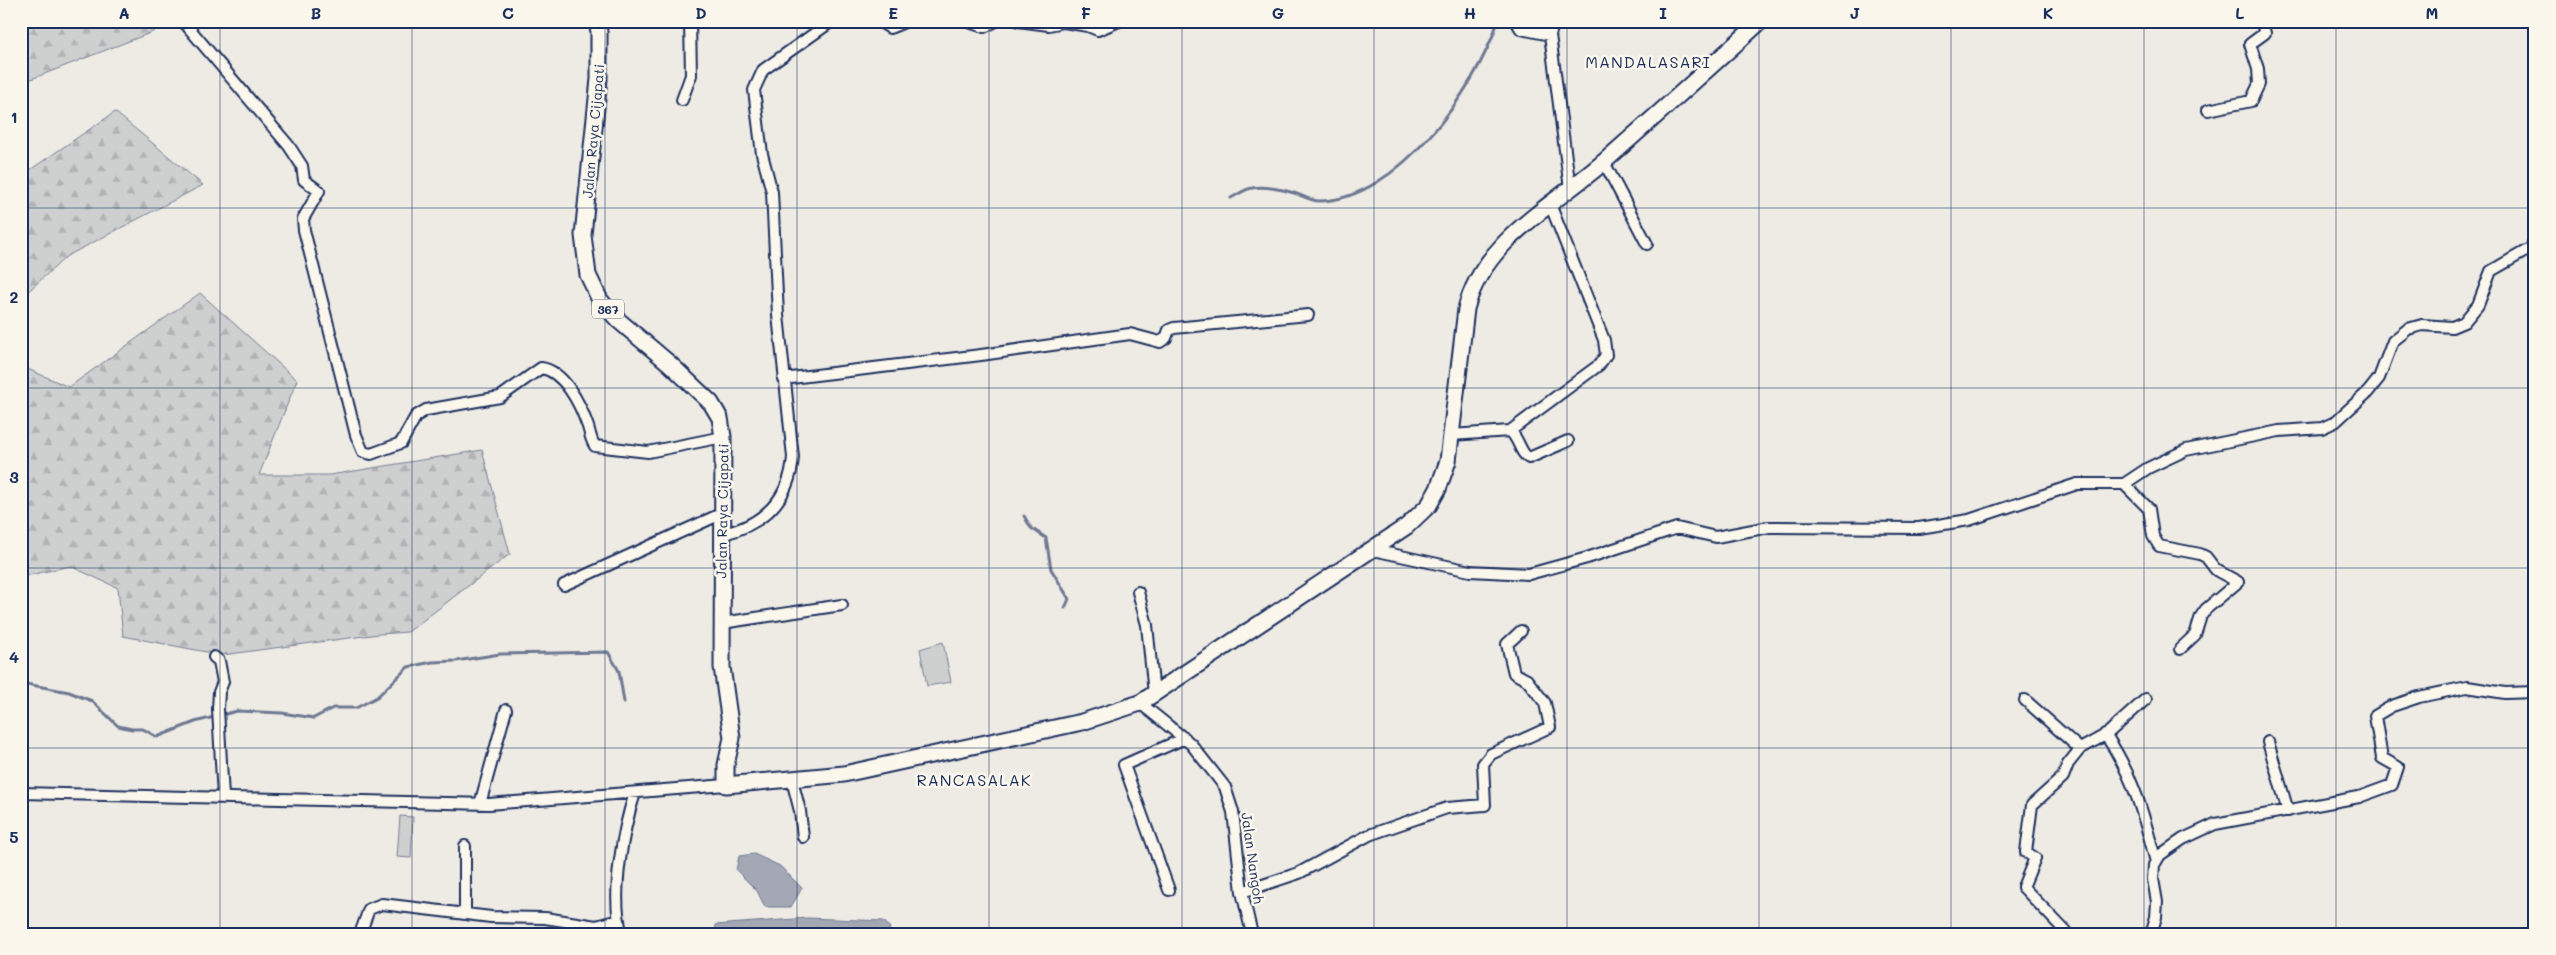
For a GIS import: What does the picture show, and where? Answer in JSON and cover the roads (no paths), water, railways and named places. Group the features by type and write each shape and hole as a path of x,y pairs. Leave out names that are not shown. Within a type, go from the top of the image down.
{"main road":[{"name":"Jalan Raya Cijapati","path":"596,21 599,32 599,70 583,235 588,275 600,300 618,320 670,364 711,403 720,418 723,437 723,534 720,587 729,622 722,675 732,738 725,772 726,785"},
{"path":"726,785 844,774 1082,722 1140,703 1265,618 1408,526 1429,504 1438,488 1448,461 1466,309 1473,288 1496,255 1513,235 1604,162 1761,21"}],"street":[{"path":"183,21 289,146 302,166 304,180 319,191 303,219 304,230 356,435 363,452 371,454 401,443 416,416 426,410 500,397 541,368 549,369 558,375 568,388 580,408 592,441 597,446 648,452 723,437"},
{"path":"682,100 691,75 690,21"},
{"path":"723,534 741,530 762,519 776,503 792,473 794,457 783,379 772,192 762,154 754,90 763,70 832,21"},
{"path":"879,21 890,28 907,21"},
{"path":"966,21 984,27 996,21"},
{"path":"1018,21 1049,25 1064,22 1088,26 1098,30 1119,21"},
{"path":"1516,21 1521,29 1550,36"},
{"path":"1554,21 1550,36 1570,189"},
{"path":"2208,110 2251,101 2259,84 2258,69 2250,44 2264,33 2261,21"},
{"path":"1604,162 1647,244"},
{"path":"1451,435 1510,431 1599,365 1606,355 1604,340 1550,204"},
{"path":"1373,550 1470,571 1529,574 1587,558 1676,528 1716,537 1769,527 1919,528 1969,520 2077,484 2124,484 2148,468 2186,450 2279,431 2322,428 2335,422 2368,392 2379,378 2393,341 2408,329 2422,325 2452,327 2464,322 2478,305 2491,271 2531,248 2535,238"},
{"path":"783,379 981,355 1130,334 1160,342 1166,338 1169,330 1174,328 1308,315"},
{"path":"1510,431 1516,435 1526,457 1568,441"},
{"path":"2124,484 2149,510 2153,536 2159,546 2200,554 2206,557 2216,570 2238,582 2206,609 2195,635 2180,649"},
{"path":"564,585 723,513"},
{"path":"1138,592 1148,625 1154,694"},
{"path":"729,622 842,605"},
{"path":"1242,892 1299,873 1369,835 1447,808 1485,805 1483,764 1486,760 1491,754 1550,727 1545,703 1527,680 1514,673 1512,668 1507,644 1521,631"},
{"path":"214,658 219,661 223,682 219,692 218,709 223,798"},
{"path":"2151,934 2156,917 2157,902 2153,879 2156,862 2160,856 2183,839 2215,824 2359,797 2392,785 2398,767 2382,758 2375,716 2392,706 2420,697 2467,687 2505,693 2535,692"},
{"path":"2068,934 2023,887 2035,858 2026,852 2032,805 2063,777 2068,764 2080,749 2106,734 2146,699"},
{"path":"2025,700 2080,749"},
{"name":"Jalan Nangoh","path":"1140,703 1184,738 1206,760 1229,796 1236,827 1242,892 1252,934"},
{"path":"480,804 506,710"},
{"path":"2106,734 2122,758 2141,804 2156,862"},
{"path":"1169,890 1124,765 1184,738"},
{"path":"2268,742 2288,811"},
{"path":"792,780 800,811 803,837"},
{"path":"21,793 480,804 726,785"},
{"path":"622,934 619,920 617,884 625,822 635,793"},
{"path":"465,846 465,914"},
{"path":"360,934 368,909 382,904 465,914 545,918 596,926 619,920"}],"waterway":[{"path":"1231,198 1249,189 1262,187 1284,190 1319,201 1348,196 1377,182 1404,162 1430,136 1453,107 1472,77 1498,21"},
{"path":"1024,516 1031,528 1046,538 1051,569 1069,599 1065,608"},
{"path":"21,683 69,692 92,701 118,726 143,729 157,737 195,722 237,711 282,713 314,718 333,708 356,708 377,697 408,667 432,662 456,661 500,654 608,652 619,671 624,702"}],"district":[{"name":"MANDALASARI","path":"1648,61"},
{"name":"RANCASALAK","path":"974,779"}]}
